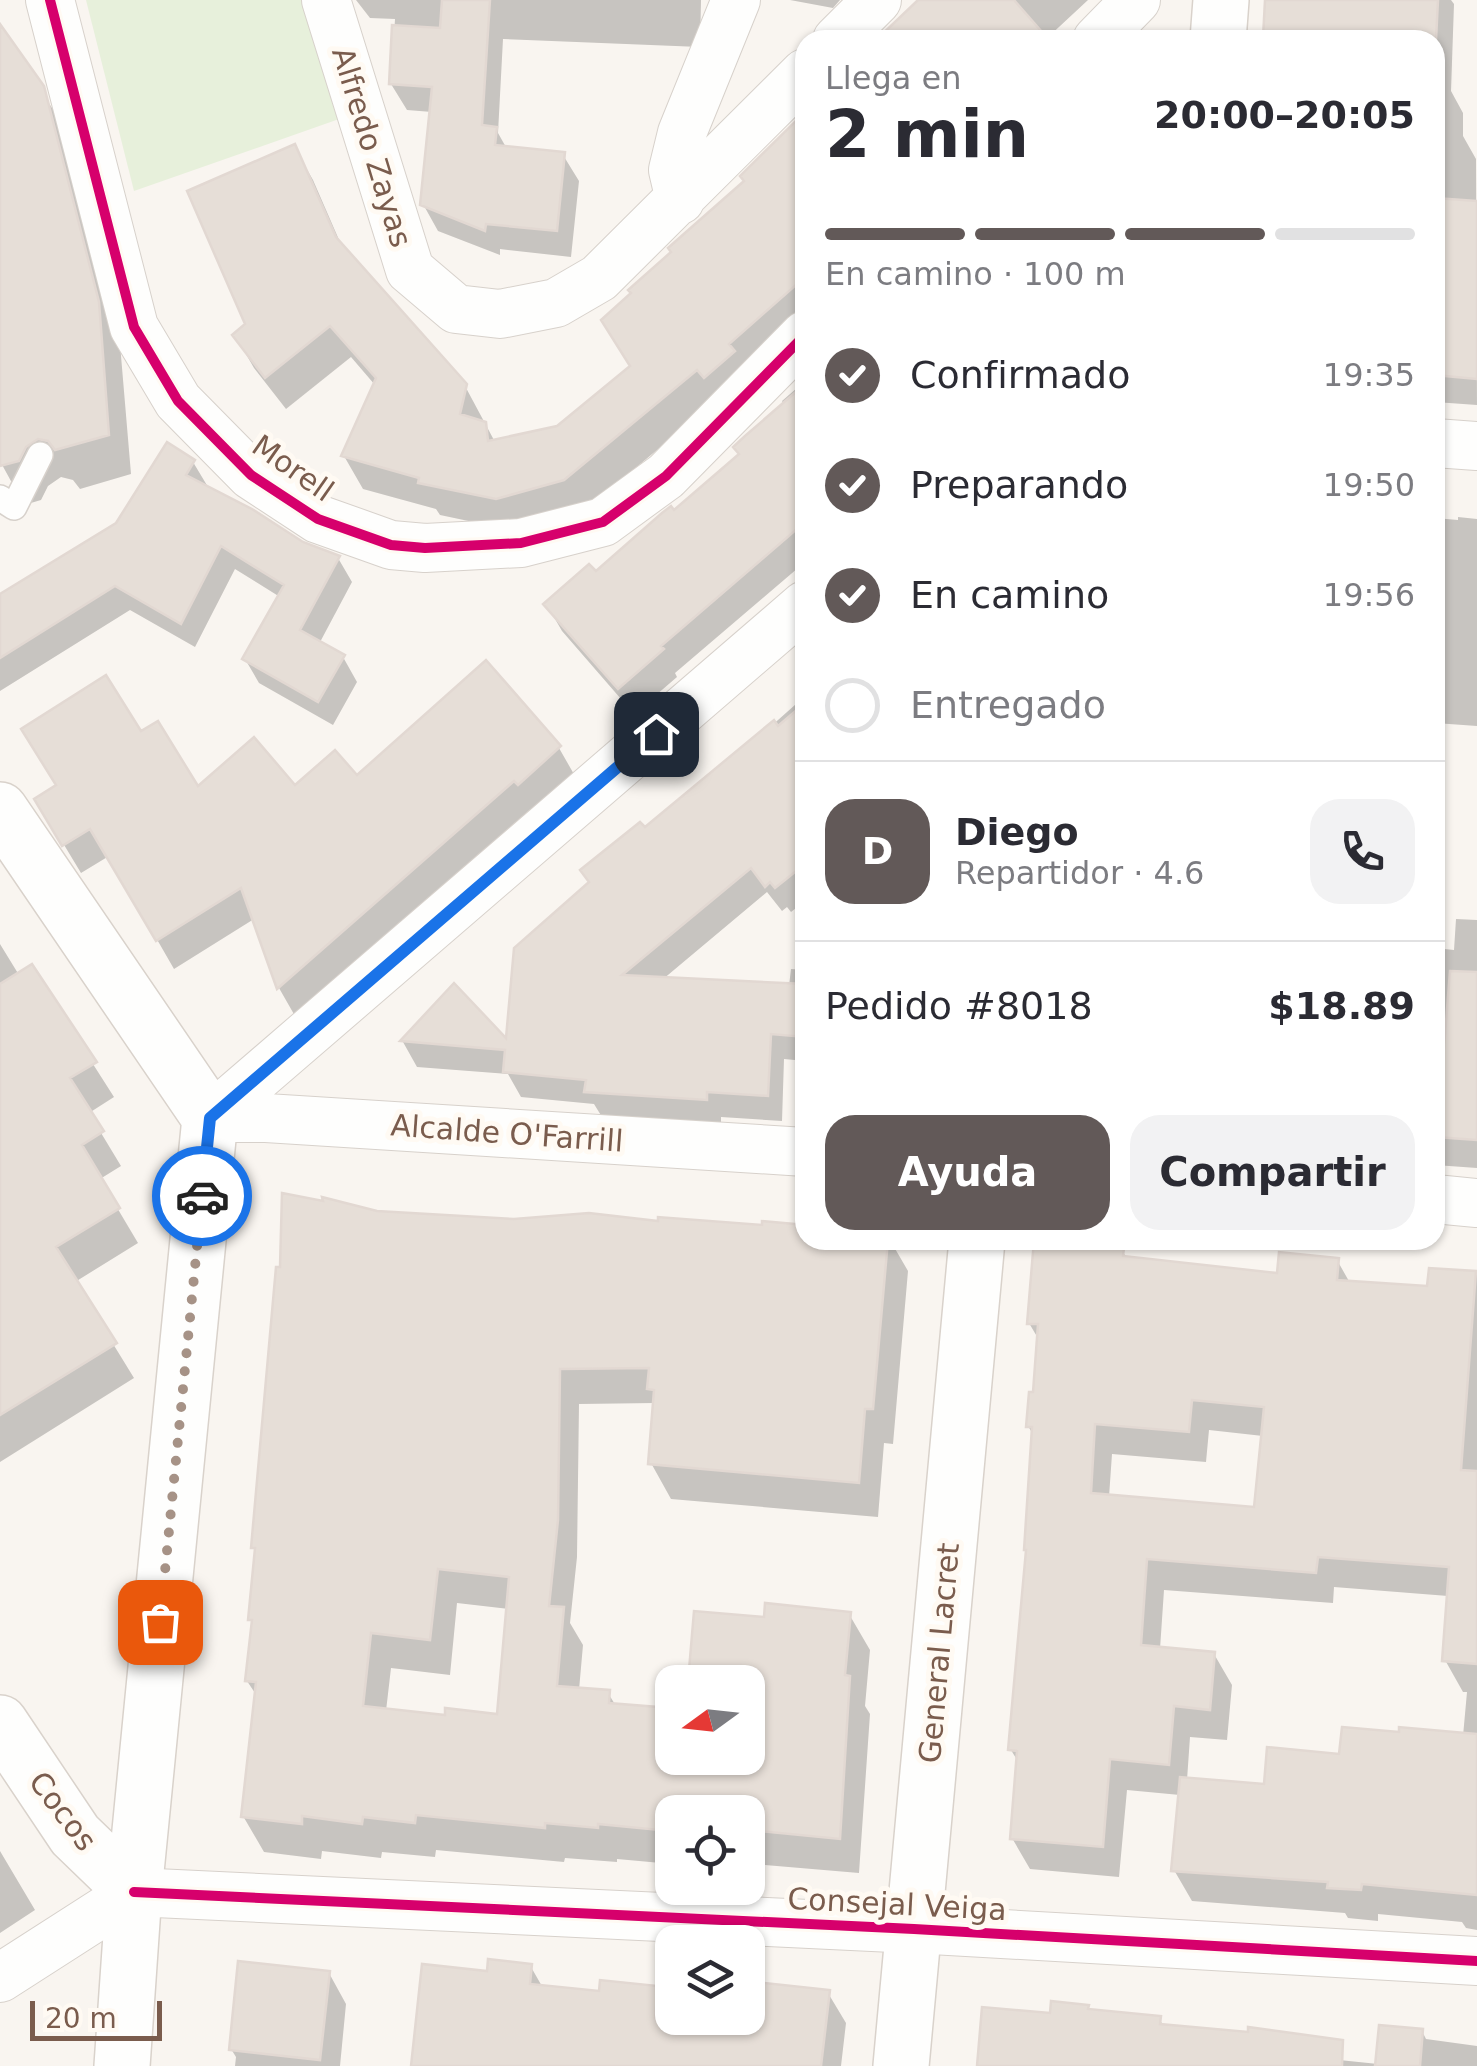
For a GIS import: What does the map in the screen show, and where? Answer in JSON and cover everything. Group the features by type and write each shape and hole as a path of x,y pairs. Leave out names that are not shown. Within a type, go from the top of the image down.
{"street":[{"name":"Morell","path":"50,0 134,328 178,401 251,475 318,520 391,545 425,548 521,543 603,522 666,476 795,345"},
{"name":"Alfredo Zayas","path":"326,0 410,270 456,309 500,314 556,303 599,278 795,83"},
{"path":"680,200 673,170 682,132 736,0"},
{"path":"848,30 877,0"},
{"path":"1107,30 1136,0"},
{"path":"1218,30 1220,0"},
{"path":"1445,444 1477,446"},
{"path":"210,1118 795,614"},
{"path":"0,810 210,1118 134,1892 122,2066"},
{"name":"Alcalde O'Farrill","path":"210,1118 266,1118 795,1151"},
{"path":"1445,1201 1477,1203"},
{"name":"General Lacret","path":"902,2066 975,1250"},
{"name":"Cocos","path":"0,1723 75,1835 134,1892"},
{"path":"0,1978 134,1892"},
{"name":"Consejal Veiga","path":"134,1892 914,1929 1477,1961"}],"lane":[{"path":"0,498 14,507 40,455"}],"green space":[{"path":"86,0 302,0 342,118 134,191"}],"building":[{"path":"442,0 490,0 482,125 497,127 495,145 565,152 557,231 486,224 485,231 420,205 432,87 389,84 392,25 440,28"},
{"path":"918,0 1014,0 1040,30 886,30"},
{"path":"1265,0 1438,0 1436,30 1263,30"},
{"path":"0,24 44,86 99,302 109,435 55,450 48,441 38,439 26,447 19,461 0,466"},
{"path":"795,122 795,286 729,344 735,351 704,378 697,370 564,480 496,499 418,483 419,478 341,456 376,378 330,326 265,378 232,335 245,324 187,191 295,144 336,237 467,384 460,414 486,422 488,441 557,426 630,366 601,320 671,252 668,248 744,181 740,176"},
{"path":"1445,199 1477,201 1477,379 1445,376"},
{"path":"795,393 795,531 661,646 664,649 618,689 543,604 589,564 596,571 662,513 671,506 674,510 739,454 733,447"},
{"path":"167,442 195,460 186,475 252,509 303,542 340,556 300,630 345,655 318,702 242,659 284,585 221,546 181,624 115,586 0,658 0,594 116,523"},
{"path":"486,660 561,746 518,785 514,781 277,989 241,888 156,941 90,829 62,846 34,799 56,785 21,729 106,675 141,731 158,721 198,786 254,737 295,785 335,750 357,775"},
{"path":"795,712 795,872 775,888 770,882 765,887 751,868 622,975 795,984 795,1036 771,1034 768,1096 707,1092 707,1100 584,1092 586,1080 503,1072 505,1050 400,1041 454,983 506,1038 514,948 589,882 580,870 640,822 645,827 774,720 778,726"},
{"path":"32,964 97,1062 70,1078 104,1131 82,1145 120,1208 56,1247 117,1343 0,1415 0,984"},
{"path":"1450,971 1477,972 1477,1140 1445,1138 1445,1035"},
{"path":"282,1193 323,1201 322,1197 377,1211 514,1219 589,1213 658,1221 658,1217 795,1224 795,1250 887,1250 873,1409 865,1409 859,1483 648,1464 654,1390 647,1389 649,1368 560,1369 558,1520 549,1606 564,1607 557,1686 610,1690 609,1703 655,1707 655,1775 765,1775 765,1665 689,1665 694,1611 764,1617 765,1603 851,1612 840,1839 765,1832 765,1795 655,1795 655,1830 545,1823 545,1828 416,1815 415,1823 363,1817 362,1824 302,1816 302,1824 241,1817 256,1682 245,1681 252,1620 248,1620 255,1548 251,1548 276,1267 280,1267","holes":["438,1569 509,1577 497,1714 445,1708 445,1715 363,1706 371,1633 430,1640"]},
{"path":"1033,1250 1124,1250 1123,1256 1277,1273 1279,1252 1339,1258 1337,1280 1427,1286 1429,1268 1476,1271 1461,1470 1477,1471 1477,1664 1442,1661 1449,1567 1318,1557 1316,1573 1147,1559 1141,1645 1215,1652 1210,1710 1174,1706 1169,1765 1110,1759 1103,1847 1010,1839 1017,1751 1008,1750 1026,1550 1032,1427 1026,1427 1038,1324 1027,1324","holes":["1192,1400 1264,1407 1254,1507 1091,1493 1095,1424 1189,1432"]},
{"path":"1342,1727 1477,1734 1477,1895 1362,1884 1361,1890 1327,1888 1328,1882 1171,1871 1180,1777 1264,1784 1267,1747 1339,1754"},
{"path":"488,1959 532,1964 530,1984 599,1991 600,1980 655,1986 655,2035 765,2035 765,1983 830,1990 821,2066 411,2066 422,1964 487,1971"},
{"path":"238,1961 330,1971 320,2060 229,2050"},
{"path":"1051,2001 1161,2016 1160,2024 1248,2032 1248,2027 1343,2040 1342,2066 977,2066 982,2007 1050,2013"},
{"path":"1379,2025 1423,2029 1420,2066 1375,2066"}],"cycle path":[{"path":"50,0 134,327 178,401 251,475 318,519 391,545 425,548 521,543 603,522 666,476 795,345"},
{"path":"134,1892 914,1929 1477,1961"}],"way so far":[{"path":"160,1622 202,1196"}],"route":[{"path":"202,1196 210,1118 656,734"}]}
